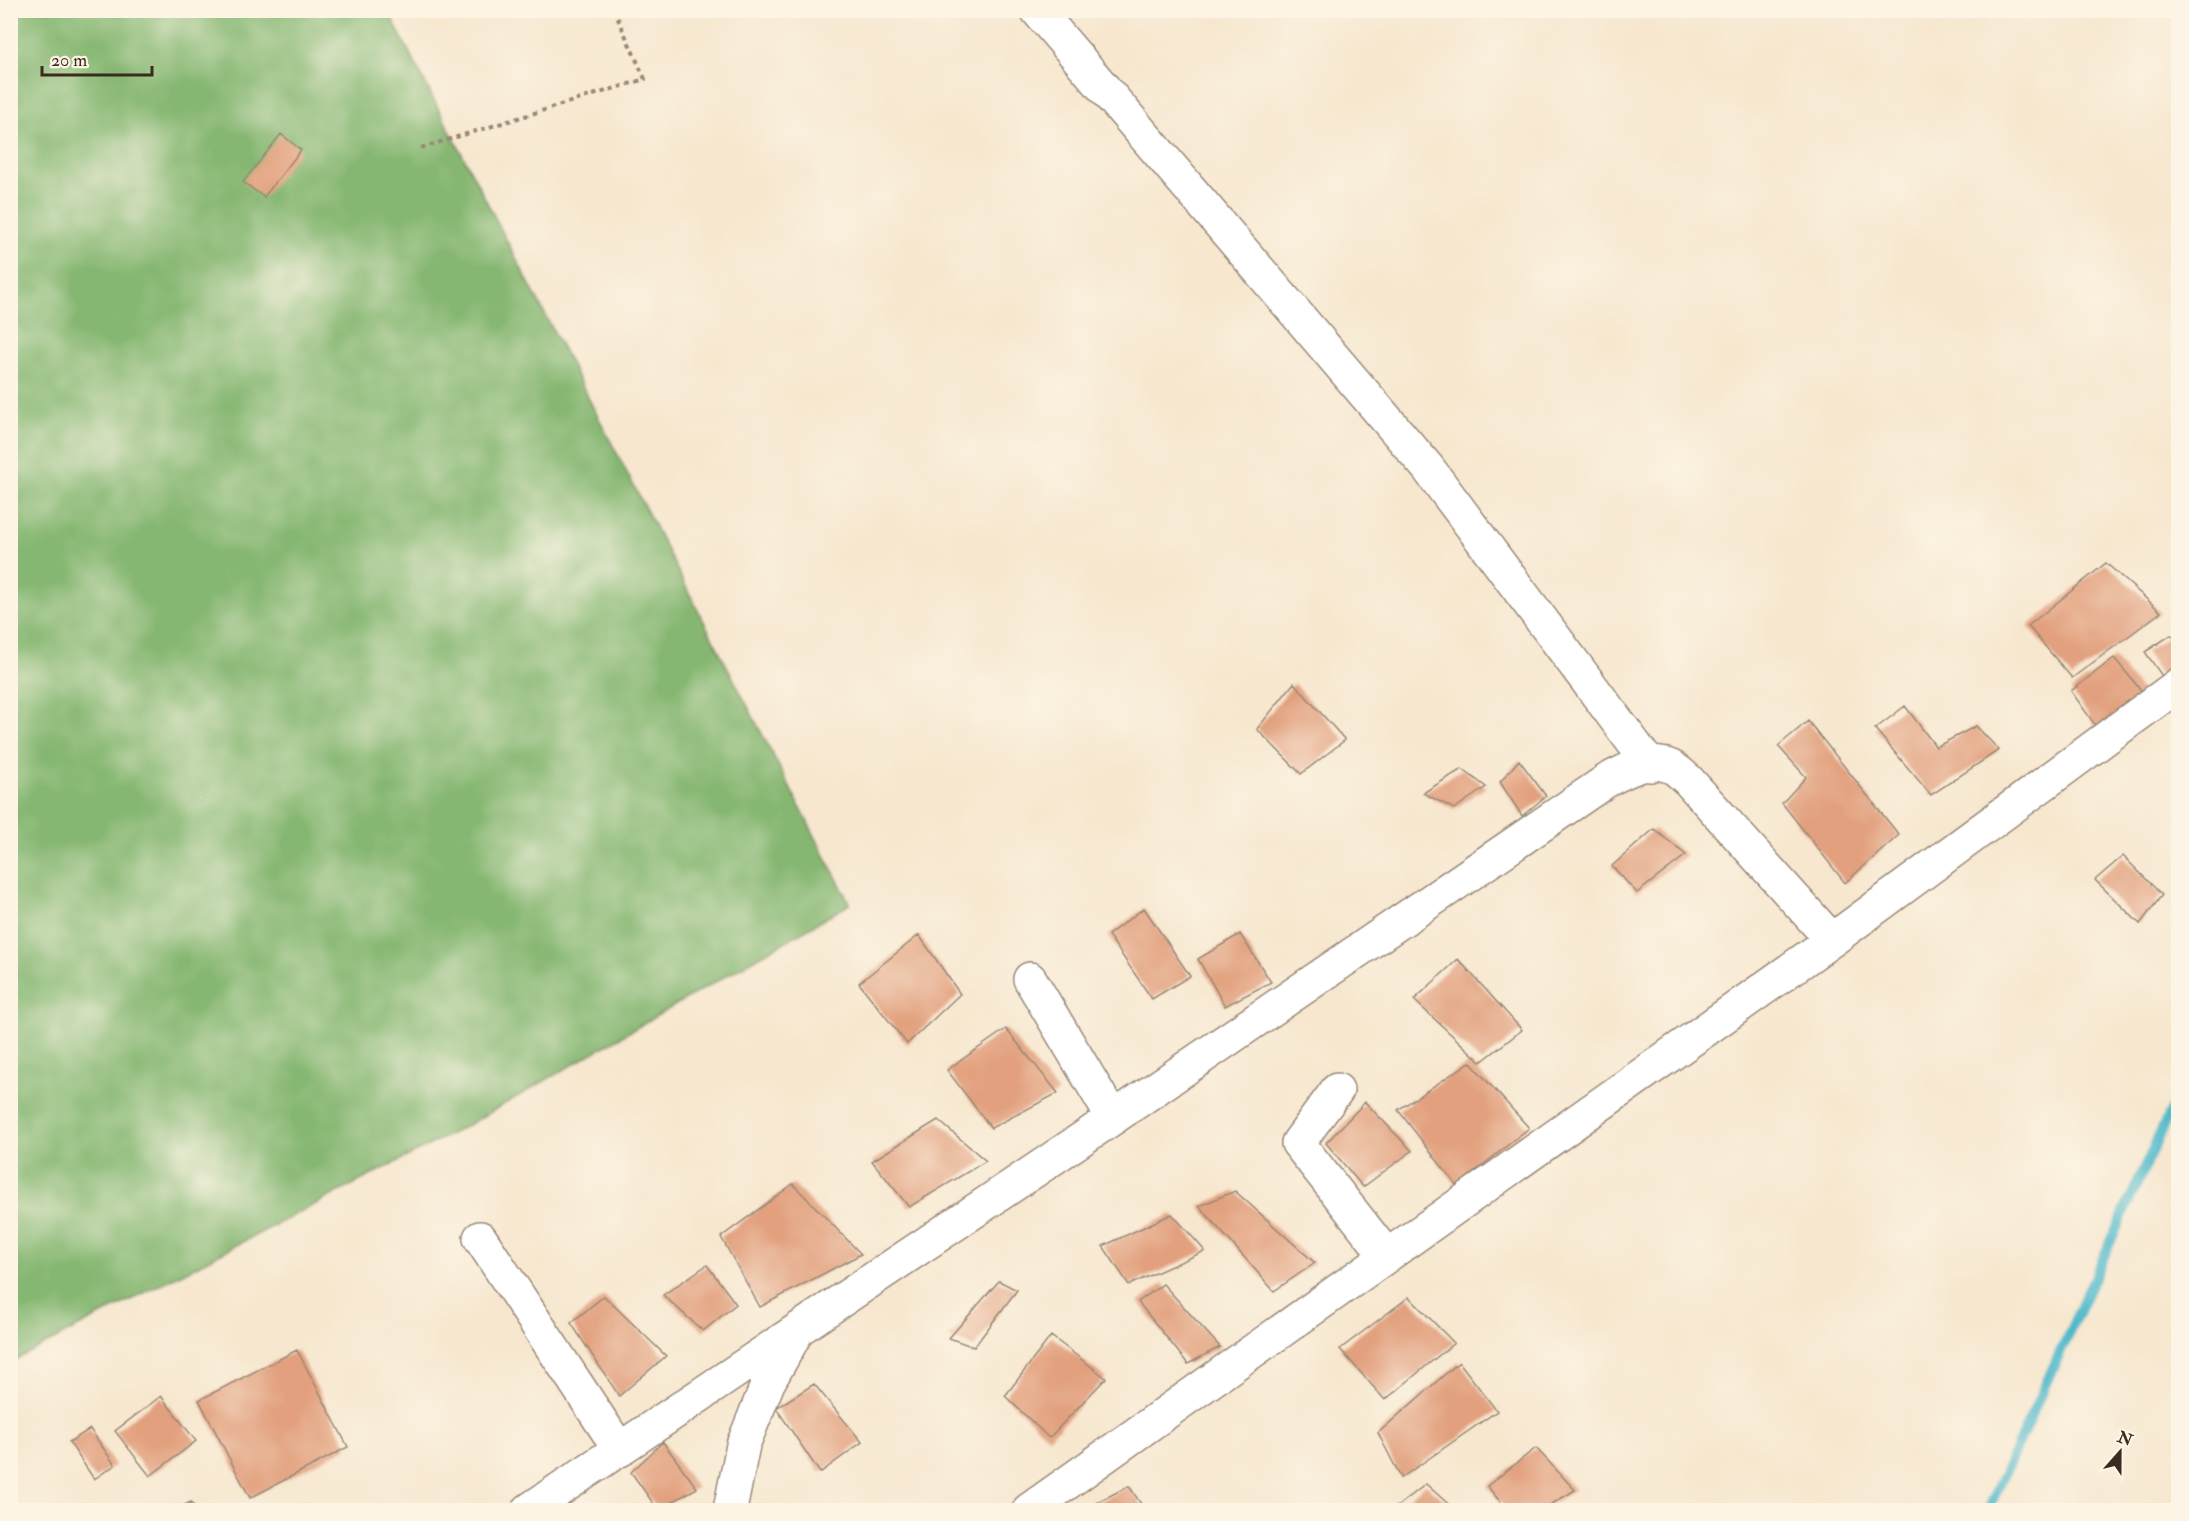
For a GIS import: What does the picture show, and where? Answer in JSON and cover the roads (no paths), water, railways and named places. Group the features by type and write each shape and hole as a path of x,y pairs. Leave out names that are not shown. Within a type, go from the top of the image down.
{"street":[{"path":"1037,10 1428,468 1650,765"},
{"path":"1029,1510 1832,940 2178,685"},
{"path":"529,1510 1113,1118 1606,781 1630,768 1650,765 1670,766 1689,780 1832,940"},
{"path":"1030,979 1113,1118"},
{"path":"1337,1090 1298,1143 1387,1256"},
{"path":"480,1238 620,1450"},
{"path":"730,1510 743,1445 768,1383 799,1329"}],"waterway":[{"path":"1988,1510 2178,1094"}]}
